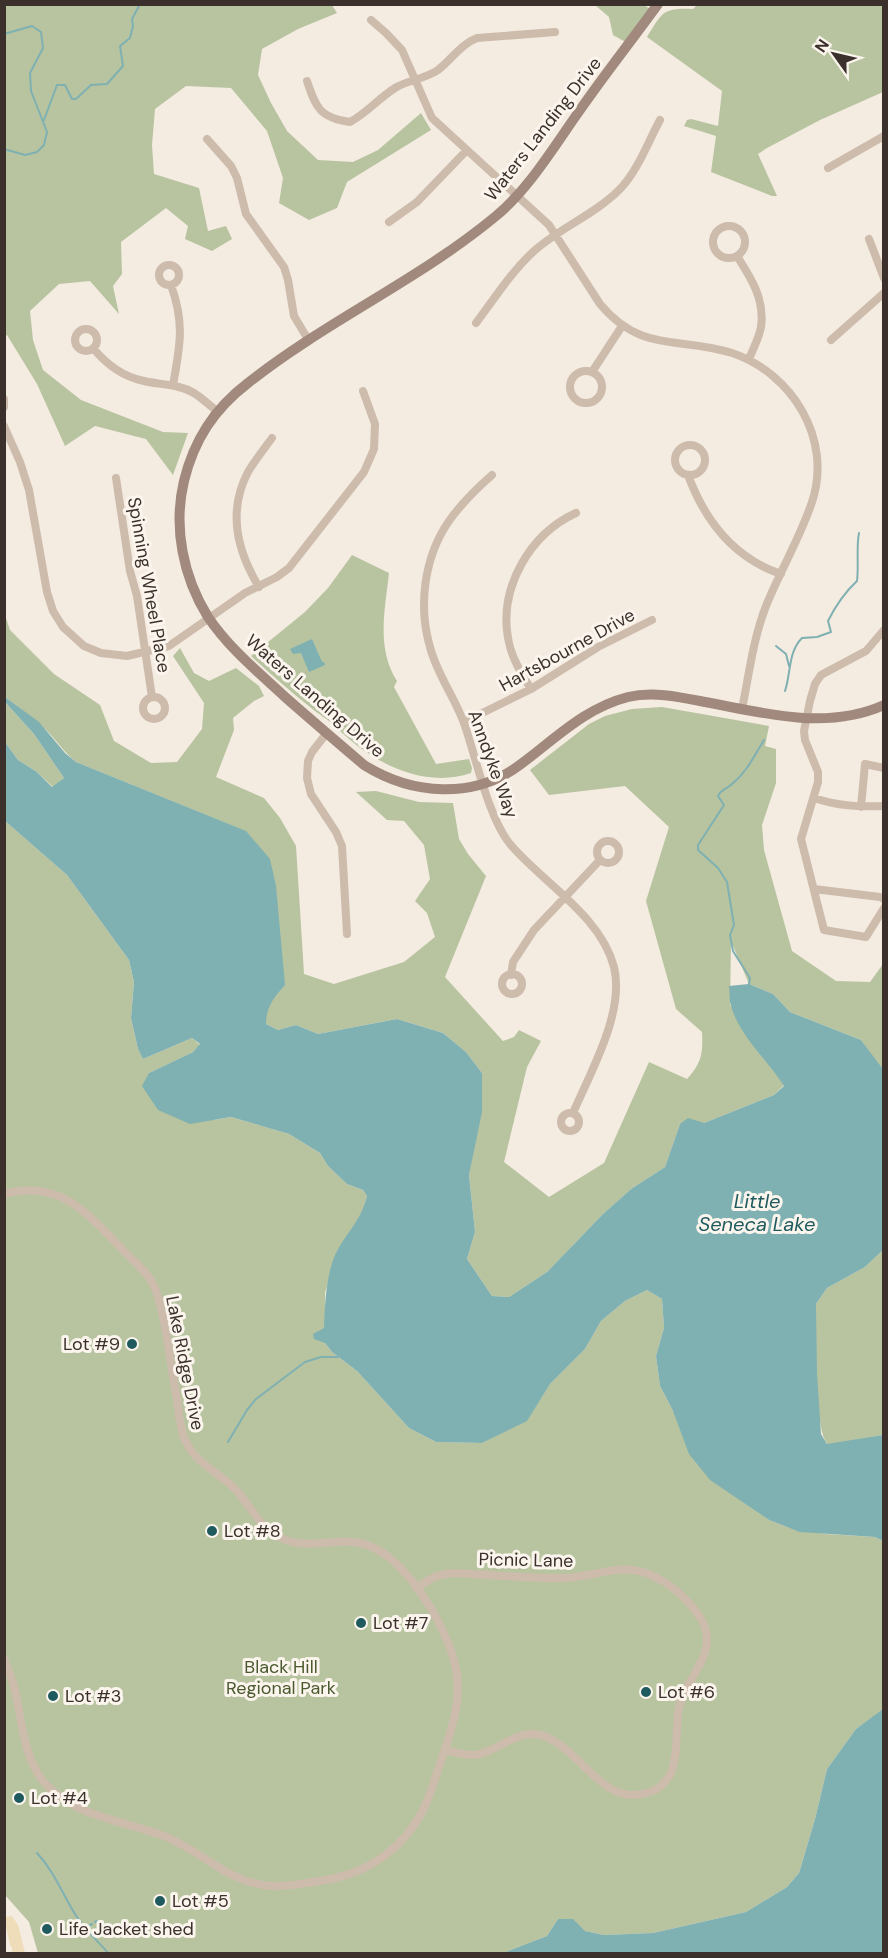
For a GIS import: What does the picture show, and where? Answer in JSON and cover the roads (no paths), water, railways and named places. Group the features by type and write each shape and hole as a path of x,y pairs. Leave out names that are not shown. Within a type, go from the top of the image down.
{"street":[{"name":"Waters Landing Drive","path":"652,7 543,163 499,214 467,239 248,383 217,411 196,444 180,495 179,531 184,562 194,590 209,618 256,671 364,765 378,774 405,784 432,790 484,784 520,765 570,724 600,706 630,697 653,695 678,697 742,709 828,719 852,716 884,705"},
{"path":"371,20 402,50 432,118 549,225 600,304 622,326 638,335 654,340 721,350 749,359 775,375 794,396 808,421 816,449 817,474 813,501 765,608 742,709"},
{"path":"308,81 315,104 327,117 350,122 364,114 395,88 439,69 470,41 477,38 555,32"},
{"path":"476,323 524,261 621,188 660,120"},
{"path":"828,168 884,136"},
{"path":"207,139 231,166 237,178 246,214 284,267 294,316 309,341"},
{"path":"389,222 417,202 467,150"},
{"path":"729,225 743,233 745,243 737,256 723,257 715,251 713,236 719,228 729,225"},
{"path":"869,239 884,278"},
{"path":"737,256 755,285 761,304 761,328 749,359"},
{"path":"171,285 179,305 181,324 173,385"},
{"path":"831,340 884,293"},
{"path":"592,372 622,326"},
{"path":"93,348 102,359 123,373 143,381 173,385 194,393 217,411"},
{"path":"582,372 592,372 600,379 601,394 594,402 584,403 574,398 570,388 571,383 573,378 582,372"},
{"path":"4,426 20,462 29,490 46,592 53,611 63,627 84,646 101,653 127,656 169,646 245,593 277,578 289,568 364,472 374,449 375,424 363,391"},
{"path":"4,399 4,407"},
{"path":"259,587 240,548 237,510 241,489 248,472 272,438"},
{"name":"Anndyke Way","path":"492,475 466,499 448,523 433,552 426,583 424,616 430,647 438,670 464,722 498,824 510,843 589,921 605,944 614,968 617,994 611,1024 573,1113"},
{"path":"688,475 694,491 733,548 764,568 780,574"},
{"name":"Spinning Wheel Place","path":"116,478 153,697"},
{"path":"531,689 516,664 508,639 505,612 510,588 520,565 534,547 561,520 576,513"},
{"name":"Hartsbourne Drive","path":"464,722 531,689 598,647 652,620"},
{"path":"884,630 866,651 821,675 815,684 804,731 805,740 818,772 818,782 801,838 824,930 866,937 884,908"},
{"path":"326,734 308,761 307,778 311,794 336,832 342,846 347,934"},
{"path":"861,807 865,764 884,768"},
{"path":"814,798 835,805 884,806"},
{"path":"511,975 513,962 534,930 600,860"},
{"path":"814,889 884,899"},
{"name":"Lake Ridge Drive","path":"4,1194 44,1190 74,1203 90,1216 146,1274 154,1286 162,1310 182,1428 191,1452 205,1466 234,1487 259,1522 280,1538 301,1543 358,1543 374,1548 386,1556 416,1588 442,1627 456,1668 457,1707 445,1750 425,1806 400,1844 380,1861 354,1874 293,1886 272,1886 245,1882 164,1836 83,1810 65,1800 46,1784 30,1758 13,1684 4,1659"},
{"name":"Picnic Lane","path":"416,1588 434,1577 450,1573 565,1578 619,1570 636,1570 657,1578 680,1593 698,1614 705,1627 707,1639 702,1660 686,1686 679,1706 673,1768 658,1788 650,1792 632,1796 613,1791 557,1743 535,1734 513,1737 474,1755 445,1750"}],"water":[{"path":"312,639 325,665 309,672 301,653 293,654 290,649"},
{"name":"Little Seneca Lake","path":"5,697 39,722 65,753 76,762 246,831 270,859 276,886 285,985 271,1003 267,1012 266,1024 278,1030 296,1025 318,1034 397,1019 443,1033 466,1052 482,1073 482,1112 469,1175 475,1232 467,1259 492,1296 509,1297 547,1272 603,1214 631,1189 665,1167 680,1124 688,1118 704,1123 774,1095 784,1086 741,1028 731,1006 729,986 749,984 773,994 790,1012 861,1040 884,1072 883,1250 865,1267 827,1288 816,1304 817,1374 821,1434 827,1444 883,1435 883,1541 875,1537 800,1532 769,1520 710,1480 689,1454 673,1411 660,1386 656,1356 664,1328 662,1299 647,1290 625,1301 601,1321 585,1349 550,1384 527,1421 482,1443 436,1442 409,1428 357,1371 332,1352 325,1343 314,1339 313,1334 324,1328 327,1287 334,1258 359,1217 367,1196 363,1190 347,1184 328,1166 320,1153 289,1134 231,1117 190,1124 158,1110 142,1086 149,1073 193,1052 200,1044 192,1038 143,1059 138,1049 131,1018 134,982 129,960 67,875 5,821 5,742 18,760 37,772 52,787 64,778 34,734 5,702"},
{"path":"883,1709 883,1953 503,1953 547,1936 558,1919 573,1919 585,1931 604,1935 653,1933 746,1912 787,1887 799,1873 827,1769 856,1729"}],"waterway":[{"path":"44,120 57,85 65,85 72,99 76,99 91,85 107,84 123,66 120,46 130,38 132,19 140,4"},
{"path":"4,34 32,26 41,32 43,48 30,73 31,91 47,132 44,145 37,152 25,155 4,149"},
{"path":"785,691 792,656 797,644 802,638 817,637 831,632 828,621 848,590 857,581 859,533"},
{"path":"776,646 786,654 789,666"},
{"path":"749,984 750,978 733,951 730,935 734,925 727,882 718,868 698,850 698,845 724,805 719,794 742,774 764,740"},
{"path":"228,1442 256,1399 305,1362 321,1357 338,1357"},
{"path":"37,1853 79,1919 109,1954"},
{"path":"84,1928 92,1924"}],"place":[{"name":"Lot #9","path":"132,1344"},
{"name":"Lot #8","path":"212,1531"},
{"name":"Lot #7","path":"361,1623"},
{"name":"Lot #6","path":"646,1692"},
{"name":"Lot #3","path":"53,1696"},
{"name":"Lot #4","path":"19,1798"},
{"name":"Lot #5","path":"160,1901"},
{"name":"Life Jacket shed","path":"47,1929"}],"park label":[{"name":"Black Hill Regional Park","path":"281,1677"}]}
